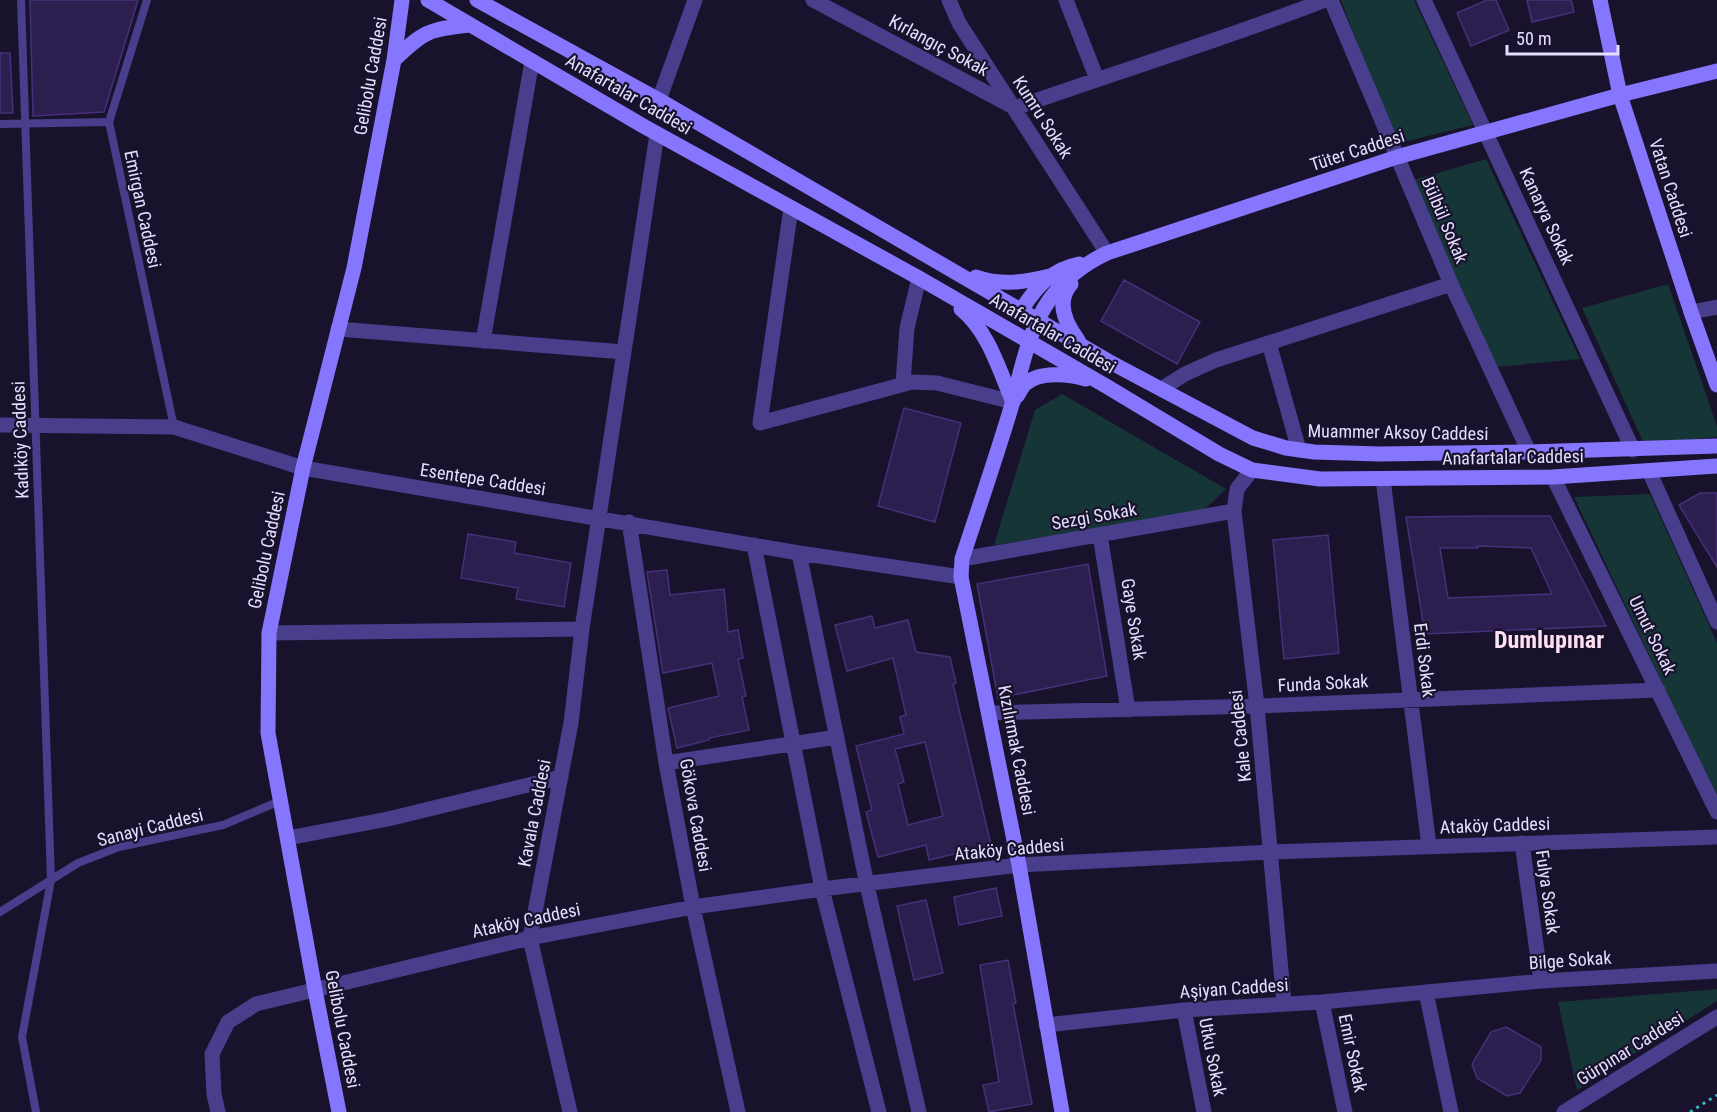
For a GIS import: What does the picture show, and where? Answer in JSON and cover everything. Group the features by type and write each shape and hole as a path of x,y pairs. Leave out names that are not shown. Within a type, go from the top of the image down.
{"street":[{"name":"Gelibolu Caddesi","path":"339,1112 268,733 269,633 303,468 354,268 394,60 402,0"},
{"name":"Anafartalar Caddesi","path":"428,0 657,134 919,278 1219,454 1252,470 1320,479 1383,479 1553,477 1717,466"},
{"name":"Anafartalar Caddesi","path":"477,0 659,100 1038,319"},
{"path":"659,100 695,0"},
{"name":"Kırlangıç Sokak","path":"813,0 1015,108"},
{"name":"Kumru Sokak","path":"949,0 959,22 1107,253"},
{"path":"1066,0 1097,79"},
{"path":"1015,108 1245,31 1325,0"},
{"name":"Bülbül Sokak","path":"1331,0 1450,284 1529,452"},
{"name":"Kanarya Sokak","path":"1424,0 1487,131 1633,450"},
{"name":"Vatan Caddesi","path":"1600,0 1620,95 1717,385"},
{"path":"394,60 417,38 438,28 470,25"},
{"path":"483,341 532,61"},
{"name":"Tüter Caddesi","path":"1030,342 1038,319 1050,299 1068,277 1090,261 1107,253 1397,157 1620,95 1717,71"},
{"name":"Kavala Caddesi","path":"570,1112 530,938 573,713 598,518 657,134"},
{"path":"791,207 760,423 903,383 930,382 1013,402"},
{"path":"1022,309 1033,292 1050,276 1068,266 1090,261"},
{"path":"1082,345 1064,316 1062,302 1066,288 1090,261"},
{"path":"951,269 990,282 1028,281 1050,276"},
{"path":"903,383 907,328 919,278 973,319 986,337 1013,402"},
{"path":"1161,389 1185,374 1216,360 1450,284"},
{"path":"1691,312 1717,307"},
{"name":"Muammer Aksoy Caddesi","path":"1038,319 1253,438 1299,450 1380,454 1633,450 1717,446"},
{"path":"338,329 624,352"},
{"name":"Kızılırmak Caddesi","path":"1030,342 962,559 961,577 1019,866 1062,1112"},
{"path":"1269,343 1299,450"},
{"path":"1013,402 1025,383 1040,377 1059,374 1077,376 1106,386"},
{"name":"Esentepe Caddesi","path":"0,425 174,427 303,468 629,522 799,553 961,577"},
{"name":"Kale Caddesi","path":"1252,470 1237,489 1234,511 1257,706 1284,1003"},
{"path":"1649,471 1717,622"},
{"name":"Umut Sokak","path":"1553,477 1717,812"},
{"name":"Erdi Sokak","path":"1383,479 1429,846"},
{"name":"Sezgi Sokak","path":"962,559 1234,511"},
{"name":"Gökova Caddesi","path":"629,522 666,763 693,907 738,1112"},
{"name":"Gaye Sokak","path":"1100,535 1128,710"},
{"path":"754,545 822,889 879,1112"},
{"path":"799,553 867,885 919,1112"},
{"path":"269,633 582,629"},
{"name":"Funda Sokak","path":"990,713 1257,706 1658,690"},
{"path":"666,763 837,737"},
{"path":"288,838 388,819 561,777"},
{"name":"Ataköy Caddesi","path":"218,1112 214,1094 212,1054 228,1022 256,1004 530,938 693,907 1019,866 1271,852 1717,837"},
{"name":"Fulya Sokak","path":"1522,843 1541,981"},
{"name":"Bilge Sokak","path":"1425,992 1541,981 1717,971"},
{"path":"1425,992 1451,1112"},
{"name":"Aşiyan Caddesi","path":"1046,1026 1184,1010 1322,1002 1425,992"},
{"name":"Emir Sokak","path":"1322,1002 1345,1112"},
{"name":"Utku Sokak","path":"1184,1010 1204,1112"},
{"name":"Gürpınar Caddesi","path":"1564,1112 1717,1017"}],"lane":[{"name":"Kadıköy Caddesi","path":"21,0 51,880 22,1037 36,1112"},
{"name":"Emirgan Caddesi","path":"147,0 109,122 174,427"},
{"path":"0,124 109,122"},
{"name":"Sanayi Caddesi","path":"0,912 78,863 119,847 224,825 282,800"}],"path":[{"path":"1690,1112 1717,1095"}],"green space":[{"path":"1341,0 1414,0 1473,125 1395,144"},
{"path":"1486,159 1580,359 1496,367 1410,181"},
{"path":"1668,284 1717,426 1717,437 1644,444 1582,308"},
{"path":"1062,394 1226,489 1202,512 994,545 1035,410"},
{"path":"1650,494 1717,643 1717,798 1574,497"},
{"path":"1717,989 1717,1001 1577,1090 1558,1002"}],"building":[{"path":"30,0 138,0 104,112 33,116"},
{"path":"1487,0 1496,0 1509,30 1471,46 1457,13"},
{"path":"1527,0 1571,0 1574,12 1532,22"},
{"path":"0,53 10,53 13,113 0,113"},
{"path":"1124,280 1200,322 1177,364 1101,321"},
{"path":"904,408 961,423 935,522 878,506"},
{"path":"1700,493 1717,493 1717,567 1679,505"},
{"path":"1550,516 1606,626 1425,634 1406,517","holes":["1477,546 1531,548 1552,594 1448,598 1440,548 1478,548"]},
{"path":"468,534 516,542 514,553 571,563 564,607 516,599 518,588 461,578"},
{"path":"1328,535 1339,653 1284,659 1273,540"},
{"path":"1088,564 1107,676 998,698 977,584"},
{"path":"667,570 670,595 724,589 728,632 738,630 743,658 738,659 746,696 742,697 749,730 709,738 709,740 677,748 668,708 719,696 712,663 663,673 647,572"},
{"path":"872,616 875,628 908,620 916,652 950,657 956,683 953,684 991,845 929,860 926,845 878,857 866,812 872,810 856,746 904,734 900,717 906,715 893,658 847,671 835,625","holes":["925,742 943,816 908,825 898,784 904,782 895,749"]},
{"path":"996,888 1002,916 959,925 954,897"},
{"path":"926,900 943,973 914,980 897,906"},
{"path":"1008,960 1016,1003 1013,1004 1032,1104 989,1112 983,1085 999,1082 980,965"},
{"path":"1506,1027 1541,1047 1541,1060 1520,1093 1507,1096 1477,1078 1472,1064 1491,1032"}],"district":[{"name":"Dumlupınar","path":"1549,640"}]}
